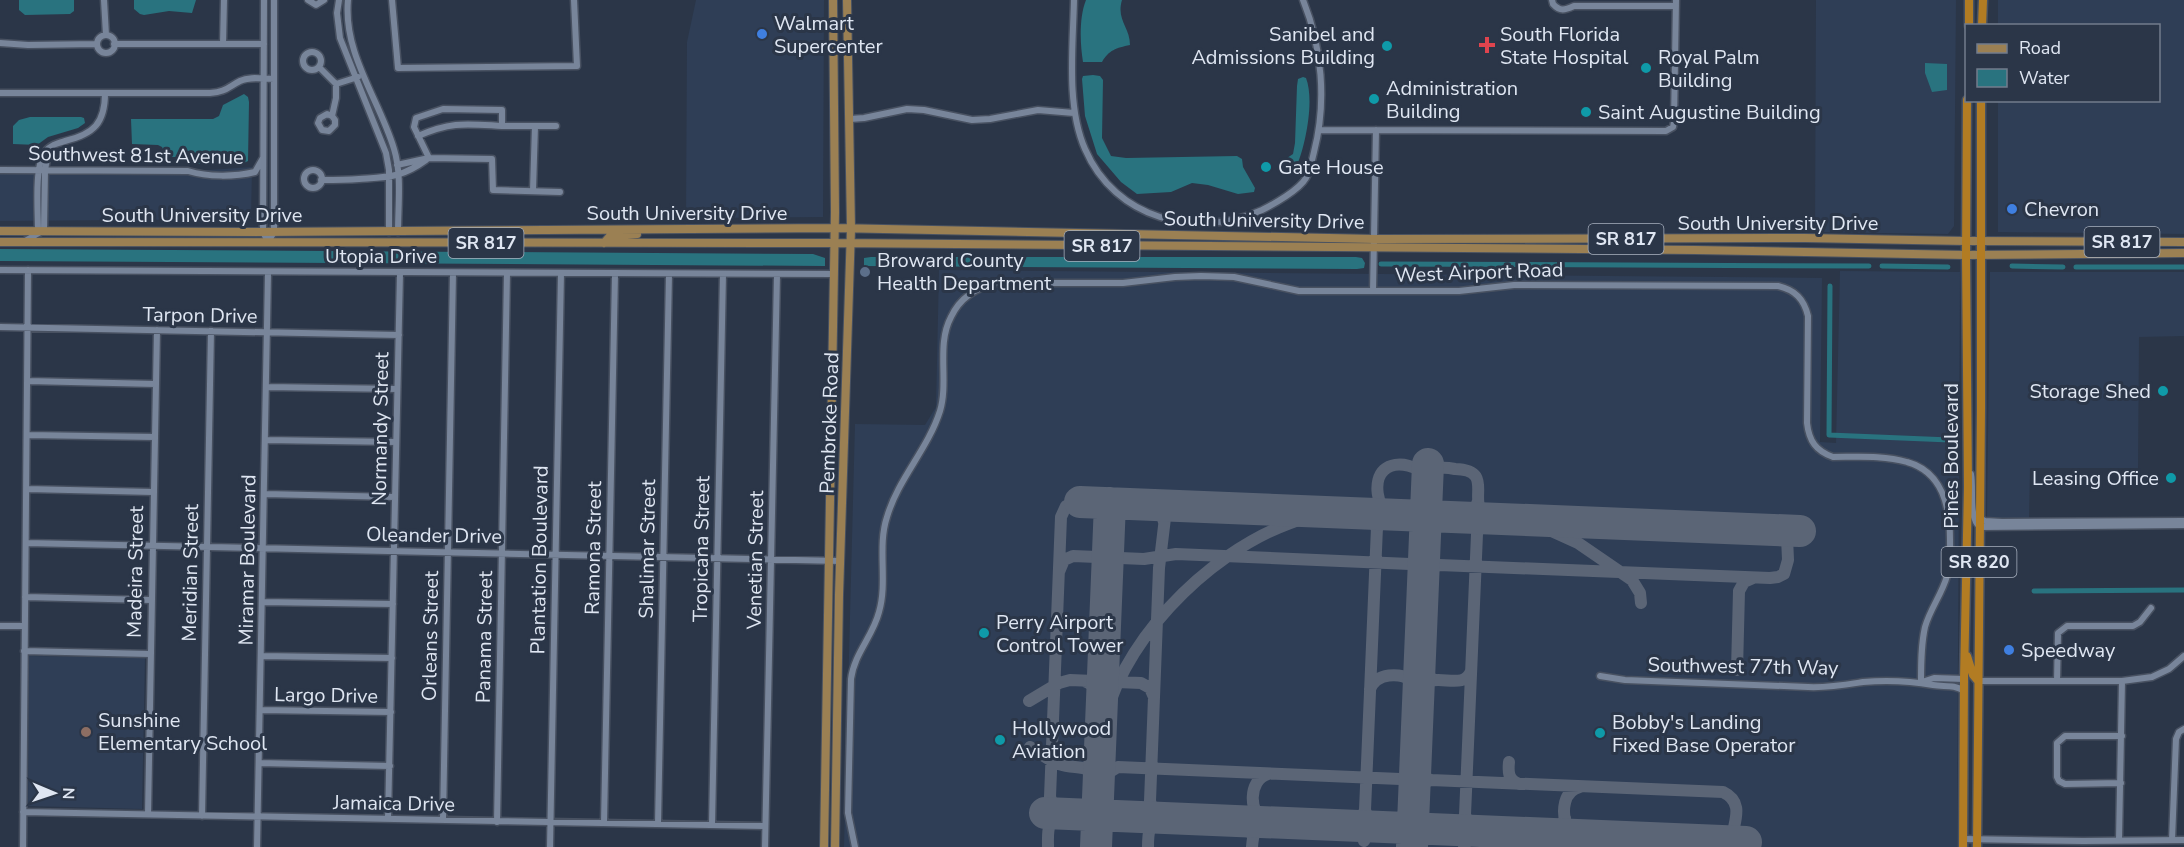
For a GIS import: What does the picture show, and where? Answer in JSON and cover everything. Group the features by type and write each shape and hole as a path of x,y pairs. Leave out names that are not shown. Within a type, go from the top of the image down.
{"highway":[{"path":"1969,0 1969,24"},
{"path":"1982,24 1983,0"},
{"name":"Pines Boulevard","path":"1964,843 1968,461 1967,102"},
{"path":"1970,102 1975,105 1980,122"},
{"name":"Pines Boulevard","path":"1977,843 1981,102"},
{"path":"1967,353 1971,368 1973,402 1981,409"},
{"path":"1968,409 1976,413 1977,454 1980,465"},
{"path":"1965,646 1973,675 1978,681"},
{"path":"1964,679 1970,684 1973,693 1978,740"}],"main road":[{"name":"Pembroke Road","path":"824,847 835,243 833,0"},
{"name":"Pembroke Road","path":"835,847 840,561 851,229 847,0"},
{"name":"South University Drive","path":"0,231 398,232 835,228 1375,238 1805,238 1966,241"},
{"path":"604,243 611,236 676,232 683,229"},
{"path":"49,242 64,231"},
{"name":"SR 817","path":"1966,241 2184,242"},
{"name":"South University Drive","path":"0,242 835,243 1695,250 1966,255"},
{"name":"SR 817","path":"1966,255 2184,253"}],"street":[{"path":"104,0 106,35"},
{"path":"223,44 224,0"},
{"path":"264,0 263,232 268,243"},
{"path":"268,243 274,232 274,0"},
{"path":"308,0 316,5 324,0"},
{"path":"331,0 347,2 346,21 350,41 390,135 398,175 398,232"},
{"path":"392,0 398,68 577,66 574,0"},
{"path":"1074,0 1074,113 1084,149 1102,177 1136,206 1162,218 1196,224 1232,221 1268,207 1295,188 1308,173 1319,130 1321,97 1320,66 1311,22 1303,0"},
{"path":"1319,130 1666,131 1673,128 1676,3 1574,6 1564,10 1556,8 1552,0"},
{"path":"339,1 337,13 340,38 386,153 389,178 389,232"},
{"path":"97,44 99,49 107,52 112,49 113,39 106,35"},
{"path":"97,44 101,37 106,35"},
{"path":"0,43 97,44"},
{"path":"114,44 264,44"},
{"path":"319,67 336,84 332,116"},
{"path":"336,84 364,76"},
{"path":"0,93 221,93 248,78 274,79"},
{"path":"24,242 41,230 44,152 59,142 79,138 93,129 99,123 105,108 105,93"},
{"path":"429,158 414,127 416,118 443,109 502,110 502,126"},
{"path":"850,119 907,109 924,110 972,120 1038,110 1074,113"},
{"path":"418,136 454,124 556,126"},
{"path":"533,190 535,126"},
{"path":"1375,238 1376,130"},
{"name":"Southwest 81st Avenue","path":"0,170 188,171 205,175 246,174 255,172 263,158"},
{"path":"397,165 429,158 492,159 493,190 560,192"},
{"path":"321,180 389,178 413,169 429,158"},
{"name":"South University Drive","path":"1375,238 1375,249"},
{"name":"West Airport Road","path":"1373,291 1375,249"},
{"name":"Utopia Drive","path":"0,270 834,274"},
{"path":"23,847 28,270"},
{"name":"Miramar Boulevard","path":"257,847 268,273"},
{"name":"Normandy Street","path":"388,819 400,273"},
{"name":"Orleans Street","path":"443,820 453,273"},
{"name":"Panama Street","path":"497,822 507,273"},
{"name":"Plantation Boulevard","path":"550,847 561,273"},
{"name":"Ramona Street","path":"604,823 615,274"},
{"name":"Shalimar Street","path":"658,824 669,274"},
{"name":"Tropicana Street","path":"712,825 723,274"},
{"name":"Venetian Street","path":"765,847 777,274"},
{"name":"West Airport Road","path":"855,847 848,813 852,755 851,674 876,620 880,606 886,520 938,416 943,396 945,333 950,317 963,300 984,286 1003,282 1123,283 1175,276 1234,277 1299,291 1459,291 1515,285 1778,286 1789,289 1799,297 1808,316 1807,423 1808,434 1815,446 1833,457 1888,459 1916,465 1936,480 1949,508 1950,563 1944,586 1926,624 1921,647 1921,682"},
{"name":"Tarpon Drive","path":"0,327 399,335"},
{"name":"Madeira Street","path":"148,814 157,330"},
{"name":"Meridian Street","path":"202,816 211,331"},
{"path":"28,381 156,384"},
{"path":"267,387 397,389"},
{"path":"27,435 155,437"},
{"path":"266,440 396,442"},
{"path":"1968,461 1973,487 1974,521 2184,523"},
{"path":"27,489 153,492"},
{"path":"265,494 395,497"},
{"name":"Oleander Drive","path":"26,543 840,561"},
{"path":"25,597 152,600"},
{"path":"262,602 393,604"},
{"path":"2057,681 2058,633 2061,629 2067,626 2133,626 2140,622 2151,608"},
{"path":"0,626 25,626"},
{"path":"24,651 150,654"},
{"path":"261,656 392,658"},
{"path":"1978,681 2122,681 2152,677 2169,669 2184,656"},
{"name":"Southwest 77th Way","path":"1600,676 1625,680 1808,687 1837,687 1870,682 1921,682 1954,686 1964,691"},
{"name":"Southwest 77th Way","path":"1921,682 1934,678 1964,679"},
{"path":"2119,840 2122,681"},
{"name":"Largo Drive","path":"260,710 391,712"},
{"path":"2172,840 2176,739 2181,731"},
{"path":"2121,783 2065,784 2059,781 2057,742 2064,736 2122,736"},
{"path":"259,763 390,766"},
{"path":"2175,783 2184,783"},
{"name":"Jamaica Drive","path":"23,812 765,826"},
{"path":"1964,843 2083,844 2119,840 2145,844 2184,840"}],"shaded area":[{"path":"696,0 824,0 823,217 686,218 687,42"},
{"path":"1816,0 1956,0 1954,226 1948,234 1815,232"},
{"path":"1998,0 2184,0 2184,234 1998,232 1998,102 2160,102 2160,24 1998,24"},
{"path":"252,167 251,219 0,221 0,174 152,174"},
{"path":"939,270 1822,278 1820,442 1836,443 1840,271 1960,272 1957,847 844,847 855,424 925,425 936,407"},
{"path":"1990,272 2184,272 2184,336 2139,337 2138,468 2030,468 2029,518 1987,518"},
{"name":"Sunshine Elementary School","path":"29,656 145,658 142,809 28,806"}],"water":[{"path":"19,0 74,0 74,11 70,14 25,15 19,10"},
{"path":"134,0 196,0 192,13 169,11 144,15 134,9"},
{"path":"1086,0 1122,0 1121,13 1130,45 1113,50 1102,62 1083,62 1081,31"},
{"path":"1925,63 1947,64 1947,90 1932,92 1925,73"},
{"path":"1083,76 1100,76 1103,80 1102,138 1111,156 1126,158 1237,156 1242,159 1243,167 1255,188 1254,192 1238,194 1192,183 1171,192 1137,194 1121,182 1097,154 1085,116 1082,79"},
{"path":"1306,78 1309,88 1308,125 1299,161 1295,170 1292,170 1286,168 1284,160 1293,154 1297,86 1298,79"},
{"path":"244,94 248,97 249,102 248,161 244,163 194,164 186,157 167,157 162,147 158,145 132,144 131,119 213,119 219,116 223,105"},
{"path":"30,117 81,117 84,118 85,123 78,128 48,137 37,145 13,144 13,126 19,120"},
{"path":"0,249 813,254 825,258 825,266 0,261"},
{"path":"1356,257 1362,258 1365,263 1364,268 1357,269 864,266 864,258"}],"waterway":[{"path":"1381,264 1869,266"},
{"path":"1882,266 1948,267"},
{"path":"2012,266 2063,267"},
{"path":"2076,267 2184,267"},
{"path":"1830,286 1829,435 1950,440"},
{"path":"2034,591 2184,590"}],"taxiway":[{"path":"1391,514 1382,506 1378,494 1378,480 1384,470 1395,465 1408,466 1420,471 1427,481"},
{"path":"1427,481 1432,473 1440,468 1468,471 1475,476 1478,482 1479,506 1483,513 1491,518"},
{"path":"1464,517 1474,512 1478,501"},
{"path":"1062,814 1054,808 1050,797 1061,517 1066,506 1080,502"},
{"path":"1144,504 1160,508 1164,522"},
{"path":"1162,818 1153,811 1150,801 1159,568 1165,518 1174,505"},
{"path":"1101,736 1110,702 1125,669 1145,637 1197,580 1258,537 1303,519 1344,512"},
{"path":"1362,513 1373,518 1377,530"},
{"path":"1352,825 1361,820 1365,810 1377,527 1382,519 1391,514"},
{"path":"1480,831 1470,826 1465,815 1477,534 1480,524 1491,518"},
{"path":"1501,519 1545,528 1578,543 1632,580 1640,593 1641,603"},
{"path":"1059,572 1064,560 1073,556 1144,559 1176,554 1410,564 1419,569 1423,578 1428,570 1439,565 1770,578 1784,574 1788,560 1787,537 1772,530"},
{"path":"1737,670 1739,591 1744,582 1753,578"},
{"path":"1404,677 1413,674 1420,666 1426,676 1435,680"},
{"path":"1419,692 1423,685 1430,681 1461,680 1471,671"},
{"path":"1370,689 1378,679 1395,675 1413,680 1419,692"},
{"path":"1029,701 1059,683 1070,680 1141,683 1150,688 1154,697"},
{"path":"1084,681 1097,691 1102,707"},
{"path":"1030,747 1059,764 1088,770 1096,779 1099,788 1105,775 1118,767 1400,779 1410,775 1416,767 1422,777 1431,780 1723,792 1731,797 1735,804 1733,847"},
{"path":"1509,762 1510,775 1519,784"},
{"path":"1266,822 1256,812 1253,797 1257,783 1261,777 1268,774"},
{"path":"1415,793 1422,783 1431,780"},
{"path":"1564,847 1568,840 1577,835 1566,825 1565,802 1570,793 1580,787"},
{"path":"1364,841 1369,831 1377,826 1369,821 1365,810"},
{"path":"1048,847 1048,832 1051,823 1053,819 1062,814"},
{"path":"1451,829 1461,825 1465,815"},
{"path":"1148,847 1151,826 1162,818"},
{"path":"1550,834 1559,829 1565,818"},
{"path":"1240,821 1249,827 1253,837"},
{"path":"1252,847 1255,831 1266,822"},
{"path":"1464,847 1469,835 1480,831"},
{"path":"1095,847 1096,843"}],"runway":[{"path":"1412,847 1428,464"},
{"path":"1080,502 1800,531"},
{"path":"1096,847 1110,503"},
{"path":"1045,813 1746,842"}],"place":[{"name":"Walmart Supercenter","path":"762,34"},
{"name":"South Florida State Hospital","path":"1487,45"},
{"name":"Sanibel and Admissions Building","path":"1387,46"},
{"name":"Royal Palm Building","path":"1646,68"},
{"name":"Administration Building","path":"1374,99"},
{"name":"Saint Augustine Building","path":"1586,112"},
{"name":"Gate House","path":"1266,167"},
{"name":"Chevron","path":"2012,209"},
{"name":"Broward County Health Department","path":"865,272"},
{"name":"Storage Shed","path":"2163,391"},
{"name":"Leasing Office","path":"2171,478"},
{"name":"Perry Airport Control Tower","path":"984,633"},
{"name":"Speedway","path":"2009,650"},
{"name":"Sunshine Elementary School","path":"86,732"},
{"name":"Bobby's Landing Fixed Base Operator","path":"1600,733"},
{"name":"Hollywood Aviation","path":"1000,740"}]}
